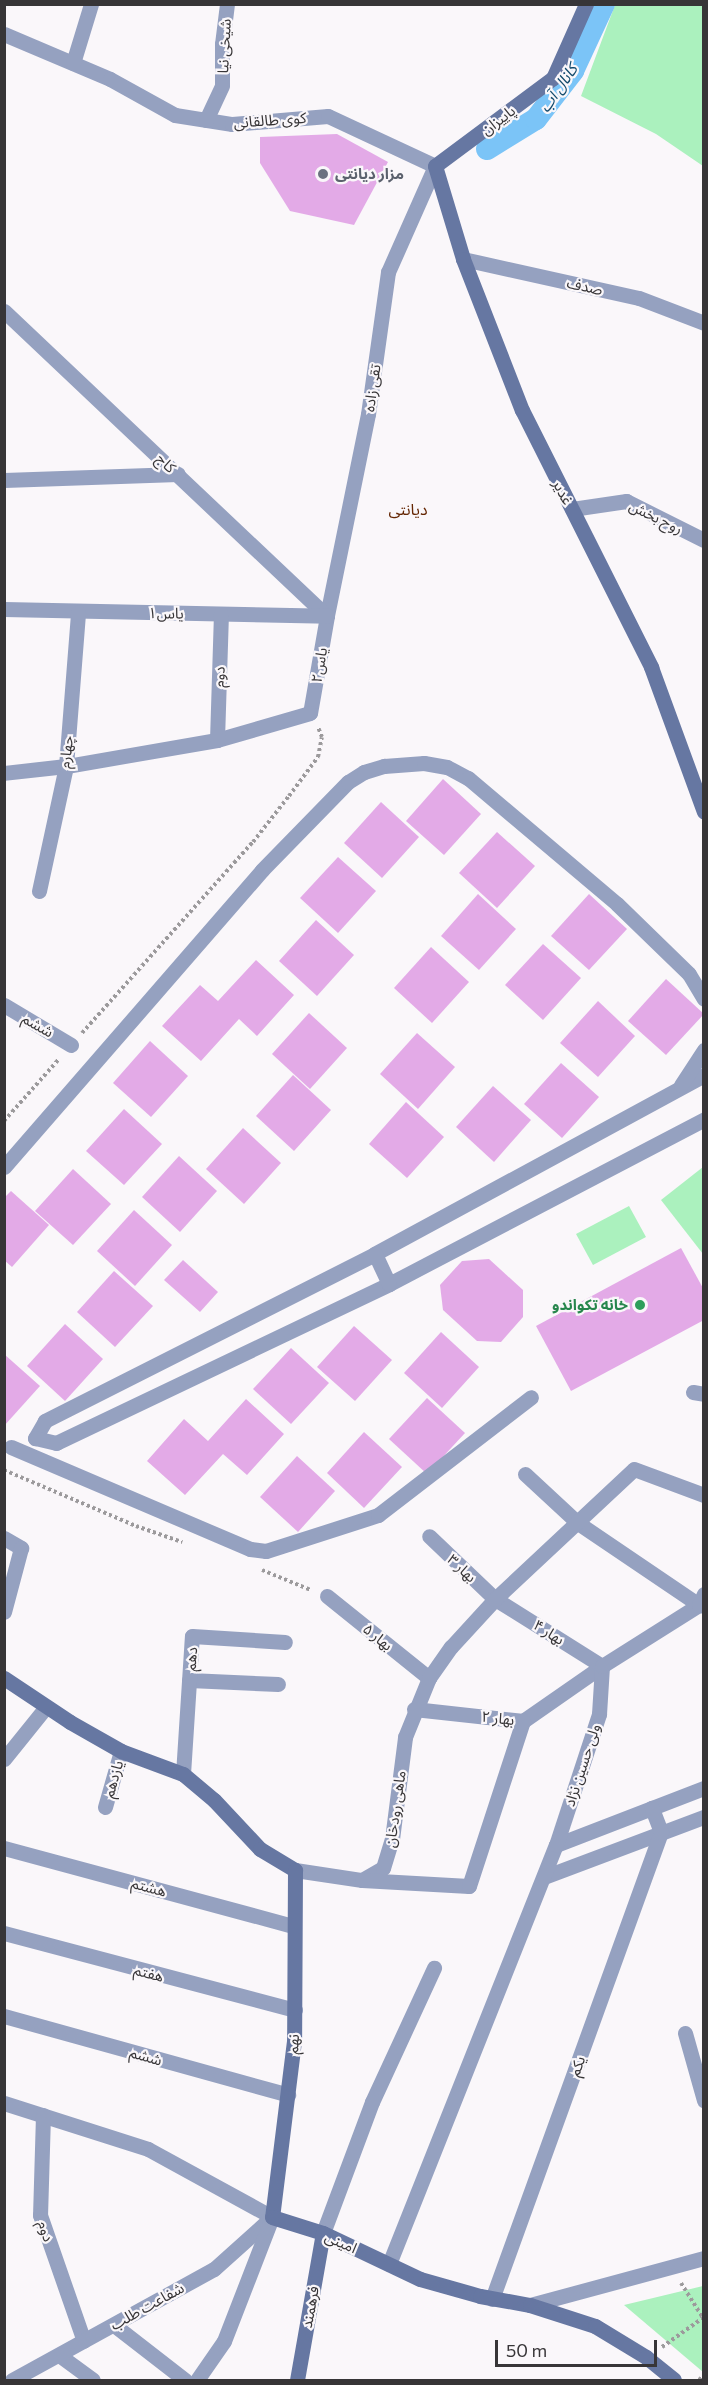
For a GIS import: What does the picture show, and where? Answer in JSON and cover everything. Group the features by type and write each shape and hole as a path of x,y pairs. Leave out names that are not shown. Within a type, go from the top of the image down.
{"main road":[{"name":"پاییزان","path":"435,166 554,78 586,4"},
{"name":"غدیر","path":"435,166 463,258 522,410 651,667 704,812"},
{"path":"4,1678 46,1707 121,1751 183,1774 214,1800 260,1849 295,1870"},
{"name":"نهم","path":"272,2217 288,2096 295,2010 295,1870"},
{"name":"امینی","path":"272,2217 323,2233 420,2279 492,2299 530,2305 595,2326 646,2357 674,2380"},
{"name":"فرهمند","path":"297,2380 323,2233"}],"street":[{"path":"73,63 91,4"},
{"name":"شیخی نیا","path":"206,120 222,85 222,44 227,4"},
{"name":"کوی طالقانی","path":"4,34 110,79 175,115 232,124 328,116 435,166"},
{"name":"تقی زاده","path":"327,616 368,414 388,272 435,166"},
{"name":"صدف","path":"463,258 639,298 704,323"},
{"name":"کاج","path":"4,311 327,616"},
{"path":"4,480 178,474"},
{"name":"روح بخش","path":"572,509 626,501 704,540"},
{"name":"یاس۱","path":"4,609 327,616"},
{"name":"چهارم","path":"39,891 66,766 78,612"},
{"name":"دوم","path":"217,740 221,614"},
{"name":"یاس۲","path":"310,713 327,616"},
{"path":"4,773 66,766 217,740 310,713"},
{"path":"4,1167 262,870 348,782 364,772 384,766 424,763 447,767 468,778 617,904 689,974 704,999"},
{"name":"ششم","path":"4,1005 71,1045"},
{"path":"680,1088 704,1050"},
{"path":"35,1438 45,1421 375,1254 704,1075"},
{"path":"8,1445 35,1438 56,1443 389,1284 704,1119"},
{"path":"375,1254 389,1284"},
{"path":"8,1445 250,1549 266,1551 378,1515 531,1397"},
{"name":"ماهی رودخان","path":"362,1880 383,1868 388,1855 405,1737 414,1709 429,1678 451,1647 495,1599 634,1468 704,1496"},
{"path":"525,1473 578,1523 702,1602 602,1666"},
{"name":"بهار ۳","path":"429,1536 495,1599"},
{"path":"4,1538 21,1548 4,1612"},
{"name":"بهار ۵","path":"327,1596 429,1678"},
{"name":"بهار ۴","path":"495,1599 602,1666"},
{"name":"دهم","path":"183,1774 192,1636 285,1642"},
{"name":"بهار ۲","path":"414,1709 523,1721 602,1666"},
{"name":"ولی حسین نژاد","path":"389,2264 556,1845 599,1714 602,1666"},
{"path":"189,1680 278,1684"},
{"path":"4,1759 46,1707"},
{"path":"295,1870 362,1880 469,1886 523,1721"},
{"name":"یازدهم","path":"105,1806 121,1751"},
{"path":"556,1845 704,1788"},
{"path":"652,1808 661,1832"},
{"path":"544,1877 704,1817"},
{"name":"یکم","path":"492,2299 661,1832"},
{"name":"هشتم","path":"4,1848 294,1926"},
{"name":"هفتم","path":"4,1933 295,2010"},
{"path":"323,2233 372,2102 434,1968"},
{"name":"ششم","path":"4,2016 288,2096"},
{"path":"685,2033 704,2100"},
{"name":"امینی","path":"4,2103 148,2149 272,2217"},
{"name":"دوم","path":"43,2115 40,2215 84,2341"},
{"path":"197,2380 224,2341 272,2217"},
{"name":"شفاعت طلب","path":"12,2380 214,2269 272,2217"},
{"path":"530,2305 704,2258"},
{"path":"114,2325 185,2380"},
{"path":"59,2355 93,2380"}],"path":[{"path":"4,1121 254,842 318,757 322,737 310,713"},
{"path":"646,2357 703,2318 670,2267"},
{"path":"699,2380 704,2375"}],"green space":[{"path":"615,5 703,5 703,166 656,134 581,96"},
{"path":"703,1167 704,1253 703,1254 661,1200"},
{"path":"629,1206 646,1237 593,1265 576,1234"},
{"path":"704,2286 703,2372 624,2305"}],"building":[{"name":"مزار دیانتی","path":"337,134 388,162 354,225 290,211 260,163 260,137"},
{"path":"443,779 481,814 444,855 406,821"},
{"path":"381,802 419,837 382,878 344,843"},
{"path":"497,832 535,866 497,908 459,873"},
{"path":"338,857 376,891 338,933 300,898"},
{"path":"478,894 516,929 479,970 441,936"},
{"path":"589,894 627,929 589,970 551,936"},
{"path":"316,920 354,955 317,996 279,961"},
{"path":"543,944 581,978 543,1020 505,985"},
{"path":"431,947 469,982 432,1023 394,988"},
{"path":"256,960 294,995 257,1036 239,1019 201,1061 162,1026 200,985 218,1001"},
{"path":"666,979 704,1014 666,1055 628,1021"},
{"path":"598,1001 635,1036 598,1077 560,1043"},
{"path":"309,1013 347,1048 310,1089 272,1054"},
{"path":"417,1033 455,1067 418,1109 380,1074"},
{"path":"150,1041 188,1076 151,1117 113,1083"},
{"path":"561,1063 599,1097 562,1138 524,1104"},
{"path":"293,1075 331,1110 294,1151 256,1116"},
{"path":"493,1086 531,1120 494,1162 456,1127"},
{"path":"406,1102 444,1137 407,1178 369,1144"},
{"path":"124,1109 162,1144 124,1185 86,1151"},
{"path":"243,1128 281,1163 244,1204 206,1169"},
{"path":"179,1156 217,1191 180,1232 142,1197"},
{"path":"73,1169 111,1204 73,1245 35,1211"},
{"path":"11,1191 49,1225 12,1267 4,1260 4,1198"},
{"path":"134,1210 172,1245 135,1286 97,1251"},
{"name":"خانه تکواندو","path":"681,1248 704,1290 704,1320 571,1391 536,1326"},
{"path":"489,1259 523,1290 523,1317 501,1342 477,1341 443,1310 440,1285 462,1261"},
{"path":"183,1260 218,1292 200,1312 164,1280"},
{"path":"114,1271 153,1306 115,1347 77,1312"},
{"path":"65,1324 103,1359 65,1401 27,1366"},
{"path":"354,1326 392,1360 355,1401 317,1367"},
{"path":"441,1332 479,1367 442,1408 404,1373"},
{"path":"291,1348 329,1383 291,1424 253,1389"},
{"path":"4,1354 40,1386 4,1426"},
{"path":"427,1398 465,1433 427,1474 389,1439"},
{"path":"246,1399 284,1434 247,1475 223,1454 185,1495 147,1461 184,1419 208,1441"},
{"path":"364,1432 402,1467 364,1508 327,1473"},
{"path":"297,1456 335,1491 298,1532 260,1497"}],"waterway":[{"name":"کانال آب","path":"487,149 536,119 573,71 604,4"}],"place":[{"name":"مزار دیانتی","path":"323,174"},
{"name":"خانه تکواندو","path":"640,1305"}],"district":[{"name":"دیانتی","path":"408,509"}]}
